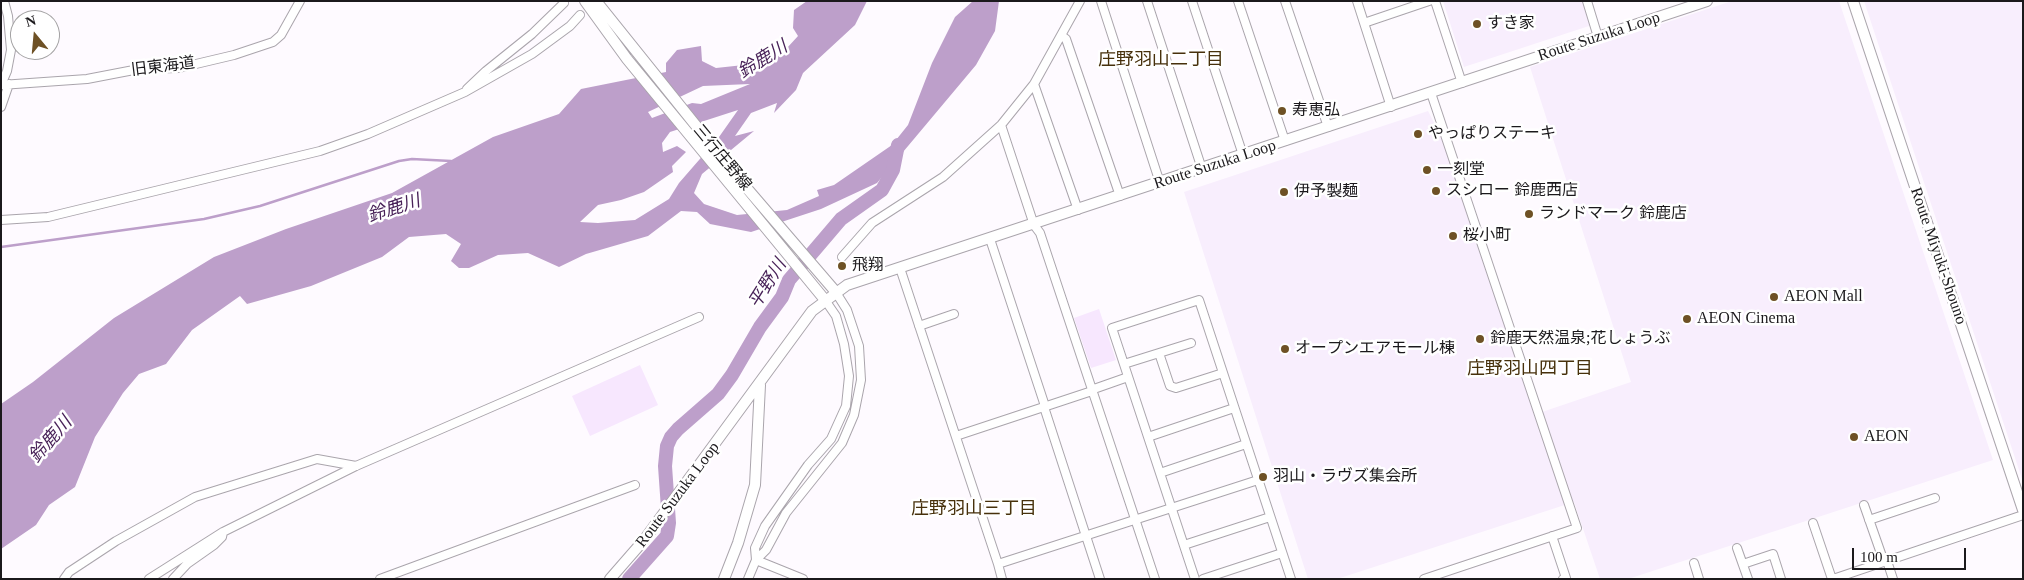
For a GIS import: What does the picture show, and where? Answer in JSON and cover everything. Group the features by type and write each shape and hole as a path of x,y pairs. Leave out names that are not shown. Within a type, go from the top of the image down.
{"main road":[{"name":"三行庄野線","path":"577,1 825,300"},
{"name":"三行庄野線","path":"596,1 714,148 835,291"},
{"name":"三行庄野線","path":"600,1 613,21"},
{"name":"Route Miyuki-Shouno","path":"1853,1 2023,510"},
{"name":"Route Suzuka Loop","path":"610,579 644,540 683,489 812,311 835,291 846,285 1034,225 1705,2"},
{"path":"724,579 752,499 755,485 756,428 760,383"},
{"path":"742,409 751,416 756,428"}],"street":[{"path":"1,107 11,50 8,16 4,1"},
{"name":"旧東海道","path":"4,84 86,79 139,69 179,68 234,55 274,42 281,35 300,1"},
{"path":"842,258 872,223 943,177 1001,125 1034,84 1080,1"},
{"path":"1101,1 1160,183"},
{"path":"1147,1 1202,169"},
{"path":"1192,1 1243,155"},
{"path":"1238,1 1285,142"},
{"path":"1285,1 1328,128"},
{"path":"1357,1 1391,106"},
{"path":"1364,23 1429,1"},
{"path":"1435,1 1462,83"},
{"path":"1587,1 1598,37"},
{"path":"465,92 470,84 532,34 564,3"},
{"path":"1,220 48,217 320,151 368,134 465,92 532,54 570,26 583,7"},
{"path":"1062,36 1066,38 1120,196"},
{"path":"1034,84 1078,210"},
{"path":"1424,579 1445,575 1577,528 1431,93"},
{"path":"1001,125 1034,225 1040,233 1154,579"},
{"path":"990,239 1100,579"},
{"path":"900,268 1002,579"},
{"path":"748,579 756,560 766,550 786,513 842,443 854,415 861,380 859,346 847,310 835,291"},
{"path":"756,560 755,548 765,526 808,465 831,439 846,406 849,376 844,344 836,316 825,300"},
{"path":"1195,579 1112,328 1199,300 1290,579"},
{"path":"919,326 954,314"},
{"path":"149,579 223,532 356,466 699,317"},
{"path":"1124,364 1191,343"},
{"path":"1159,353 1170,386 1176,388 1223,373"},
{"path":"956,436 1128,377"},
{"path":"1148,437 1234,408"},
{"path":"1160,473 1246,444"},
{"path":"64,579 69,572 116,541 194,496 317,459 356,466"},
{"path":"998,564 1258,480"},
{"path":"380,579 635,485"},
{"path":"1869,520 1935,498"},
{"path":"1864,505 1893,579"},
{"path":"1813,523 1832,579 2023,515"},
{"path":"1184,545 1270,517"},
{"path":"173,579 187,564 214,546 222,537 223,532"},
{"path":"1552,536 1566,578 1563,579"},
{"path":"1737,548 1748,579"},
{"path":"1204,579 1282,553"},
{"path":"1743,564 1773,554 1781,579"},
{"path":"756,560 803,579"},
{"path":"1694,563 1699,579"}],"shaded area":[{"path":"1443,1 1584,1 1592,25 1464,67"},
{"path":"1732,1 1839,1 1993,460 1628,579 1600,579 1574,502 1337,579 1308,579 1184,192 1428,111 1445,144 1536,414 1631,382 1530,67"},
{"path":"1864,1 2023,1 2023,482"},
{"path":"1099,309 1116,360 1091,368 1074,318"},
{"path":"640,365 658,405 590,436 572,396"}],"water":[{"name":"鈴鹿川","path":"807,1 867,1 855,25 803,73 796,90 774,113 777,103 751,113 735,136 754,131 702,174 694,193 704,204 737,215 787,210 819,196 817,190 834,185 892,145 908,125 932,63 955,17 973,1 999,1 995,31 976,65 877,183 821,209 751,232 710,224 697,212 681,211 648,236 586,254 559,267 528,253 498,255 469,268 459,268 451,261 461,244 446,234 409,237 382,257 311,286 247,304 240,296 192,330 166,364 139,374 123,393 95,437 75,487 49,505 36,525 1,549 1,404 33,382 114,318 214,257 286,229 392,193 493,137 559,114 581,89 666,72 666,63 677,50 701,46 702,61 716,68 753,64 787,48 798,36 793,28 794,10","holes":["750,84 701,104 692,103 652,118 648,112 703,86","738,110 719,137 679,183 669,199 635,220 598,223 580,222 598,205 644,192 673,172 672,166 686,152 677,146 663,152 662,143 670,132"]}],"waterway":[{"name":"平野川","path":"629,579 667,536 669,523 665,466 667,446 671,437 718,394 732,375 760,327 782,297 789,280 841,219 882,190 893,170 898,145"},
{"path":"1,247 204,219 260,206 399,161 412,159 451,161"}],"place":[{"name":"すき家","path":"1477,24"},
{"name":"寿恵弘","path":"1282,111"},
{"name":"やっぱりステーキ","path":"1418,134"},
{"name":"一刻堂","path":"1427,170"},
{"name":"スシロー 鈴鹿西店","path":"1436,191"},
{"name":"伊予製麺","path":"1284,192"},
{"name":"ランドマーク 鈴鹿店","path":"1529,214"},
{"name":"桜小町","path":"1453,236"},
{"name":"飛翔","path":"842,266"},
{"name":"AEON Mall","path":"1774,297"},
{"name":"AEON Cinema","path":"1687,319"},
{"name":"鈴鹿天然温泉;花しょうぶ","path":"1480,339"},
{"name":"オープンエアモール棟","path":"1285,349"},
{"name":"AEON","path":"1854,437"},
{"name":"羽山・ラヴズ集会所","path":"1263,477"}],"district":[{"name":"庄野羽山二丁目","path":"1161,60"},
{"name":"庄野羽山四丁目","path":"1530,369"},
{"name":"庄野羽山三丁目","path":"974,509"}]}
